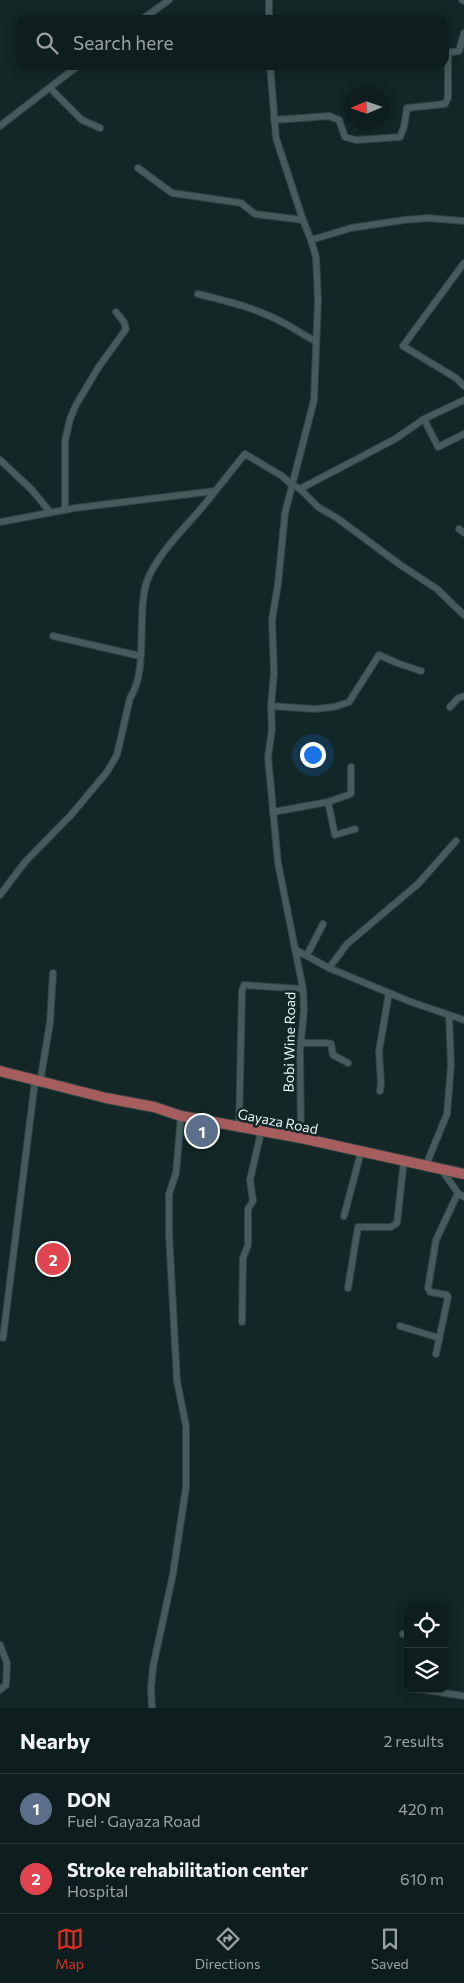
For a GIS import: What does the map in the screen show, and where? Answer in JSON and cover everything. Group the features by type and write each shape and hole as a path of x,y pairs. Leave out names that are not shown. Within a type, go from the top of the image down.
{"main road":[{"name":"Gayaza Road","path":"0,1071 38,1082 154,1107 181,1116 301,1138 464,1174"}],"street":[{"path":"148,15 169,0"},
{"path":"269,0 269,15"},
{"path":"449,52 458,51 464,33"},
{"path":"0,126 73,70"},
{"name":"Bobi Wine Road","path":"270,70 274,120 281,155 316,257 317,278 314,400 285,513 278,584 272,620 274,672 271,706 272,729 268,757 278,863 303,989 301,1138"},
{"path":"274,120 329,116 340,120 345,137 356,140 400,137 408,108 445,104 448,98 447,70"},
{"path":"50,88 82,120 100,128"},
{"path":"138,168 172,193 241,203 255,214 303,220"},
{"path":"311,240 351,228 404,220 428,218 464,222"},
{"path":"464,263 403,346 456,378 464,386"},
{"path":"198,294 249,307 283,322 297,332 316,341"},
{"path":"65,510 67,430 84,390 126,328 116,312"},
{"path":"300,489 381,447 424,419 464,400"},
{"path":"424,419 438,447 464,434"},
{"path":"0,894 25,862 71,815 107,772 117,755 130,698 137,681 144,592 149,577 171,544 245,454 282,476 300,489 318,507 337,518 437,589 464,615"},
{"path":"0,460 32,490 50,512"},
{"path":"0,522 50,512 215,491"},
{"path":"53,636 140,656"},
{"path":"271,706 315,709 334,707 349,702 379,655 397,664 421,671"},
{"path":"450,707 458,698 464,696"},
{"path":"273,812 328,802 351,794 351,767"},
{"path":"328,802 335,835 355,829"},
{"path":"329,968 347,944 418,884 456,842"},
{"path":"307,955 324,924"},
{"path":"296,950 329,968 389,993 464,1020"},
{"path":"3,1338 38,1082 50,1023 53,973"},
{"path":"239,1128 242,990 244,985 303,989"},
{"path":"380,1091 382,1084 379,1051 389,993"},
{"path":"426,1165 446,1114 451,1065 449,1015"},
{"path":"301,1043 330,1044 333,1055 348,1063"},
{"path":"152,1708 153,1668 173,1574 186,1500 186,1426 177,1381 169,1265 168,1211 170,1194 176,1173 181,1116"},
{"path":"242,1322 243,1258 248,1245 248,1209 253,1201 250,1180 261,1132"},
{"path":"344,1216 361,1152"},
{"path":"348,1288 358,1227 391,1227 397,1223 404,1160"},
{"path":"436,1354 448,1297 447,1295 430,1292 428,1288 436,1240 461,1195 441,1168"},
{"path":"400,1326 440,1338"},
{"path":"0,1646 7,1663 6,1685 0,1690"},
{"path":"445,1693 464,1696"}],"place":[{"name":"DON","path":"202,1131"},
{"name":"Stroke rehabilitation center","path":"53,1259"}]}
